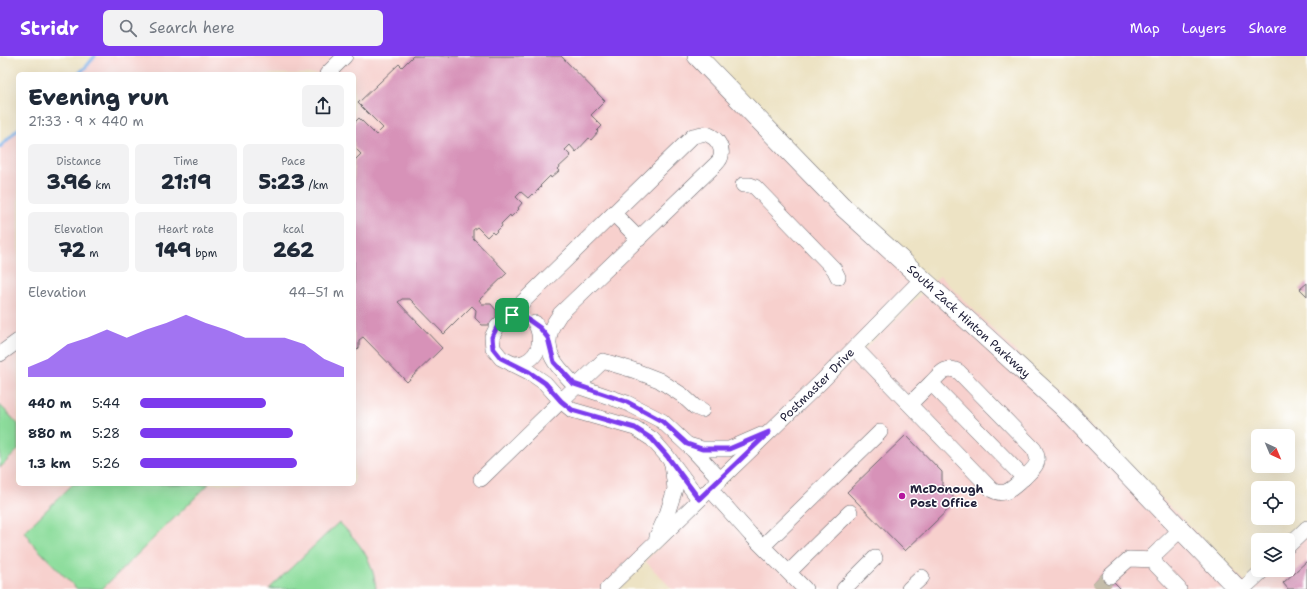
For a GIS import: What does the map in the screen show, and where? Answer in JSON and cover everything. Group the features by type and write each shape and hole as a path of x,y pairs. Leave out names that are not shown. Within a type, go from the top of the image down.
{"main road":[{"name":"South Zack Hinton Parkway","path":"697,56 844,208 1062,407 1238,589"}],"street":[{"path":"328,72 345,56"},
{"path":"512,364 526,362 532,358 546,340 560,314 716,164 721,157 721,148 716,140 710,135 701,134 694,136 506,318 497,327 492,337 493,348 501,358 512,364 529,372 545,383 567,405 635,428 652,439 672,463 710,489 750,534 805,589"},
{"path":"743,185 750,185 754,187 824,258 834,269 838,277"},
{"path":"614,214 639,239"},
{"name":"Postmaster Drive","path":"607,589 855,348 922,279"},
{"path":"506,318 512,315 519,316 535,323 546,340 554,362 577,386 627,402 662,421 687,444 710,489"},
{"path":"0,354 16,342"},
{"path":"855,348 992,490 1003,494 1011,490 1024,478 1038,461 1034,449 955,369 949,368 945,370 910,404"},
{"path":"481,479 567,405 577,386 603,361 649,375 682,395 695,407 702,410"},
{"path":"931,383 1024,478"},
{"path":"687,444 702,449 729,449 769,432"},
{"path":"763,546 880,432"},
{"path":"655,542 667,514 675,489 672,463"},
{"path":"789,572 850,512"},
{"path":"1295,539 1307,528"},
{"path":"1179,589 1156,565 1153,556 1180,530"},
{"path":"844,589 875,558"},
{"path":"1110,576 1129,559 1155,560"},
{"path":"909,589 922,577"},
{"path":"1243,589 1256,577"}],"shaded area":[{"path":"95,56 697,56 922,279 604,589 0,589 0,147 16,131 16,486 356,486 356,72 80,72"},
{"path":"940,276 1249,586 1258,577 1295,577 1295,540 1307,528 1307,589 672,589 645,561"}],"green space":[{"path":"0,405 16,422 16,452 0,468"},
{"path":"71,486 207,486 102,589 77,589 29,540 30,538 24,532"},
{"path":"339,522 359,544 364,552 372,568 376,589 269,589"}],"building":[{"path":"413,56 561,56 605,101 591,115 602,126 591,140 589,138 576,152 570,145 565,150 571,156 557,169 559,171 551,178 550,176 533,195 532,194 528,198 521,192 516,197 522,203 518,208 519,209 501,224 502,226 494,234 492,232 487,237 477,227 473,230 473,238 507,273 479,300 482,304 491,304 496,310 496,319 490,325 482,325 475,318 476,310 472,306 444,334 410,299 402,299 398,302 442,348 407,382 363,337 359,340 359,348 356,351 356,159 361,154 356,149 356,121 359,118 376,135 383,128 358,103 399,64 402,67"},
{"path":"1307,283 1307,296 1300,289"},
{"name":"McDonough Post Office","path":"906,435 942,472 942,485 957,501 905,551 847,492"},
{"path":"1307,561 1307,589 1288,589 1283,583 1290,577 1295,577 1295,572"},
{"path":"1104,572 1121,589 1099,589 1093,583"}],"waterway":[{"path":"80,72 95,56"},
{"path":"0,147 16,131"}],"tunnel":[{"path":"1097,589 1110,576"}],"place":[{"name":"McDonough Post Office","path":"902,496"}],"route":[{"path":"512,315 526,318 540,328 548,338 554,362 574,384 627,402 662,421 687,444 702,449 729,449 769,432 699,499 667,456 652,439 635,428 572,410 561,401 545,383 529,372 501,358 493,348 492,337 497,327 506,318 512,315"}]}
